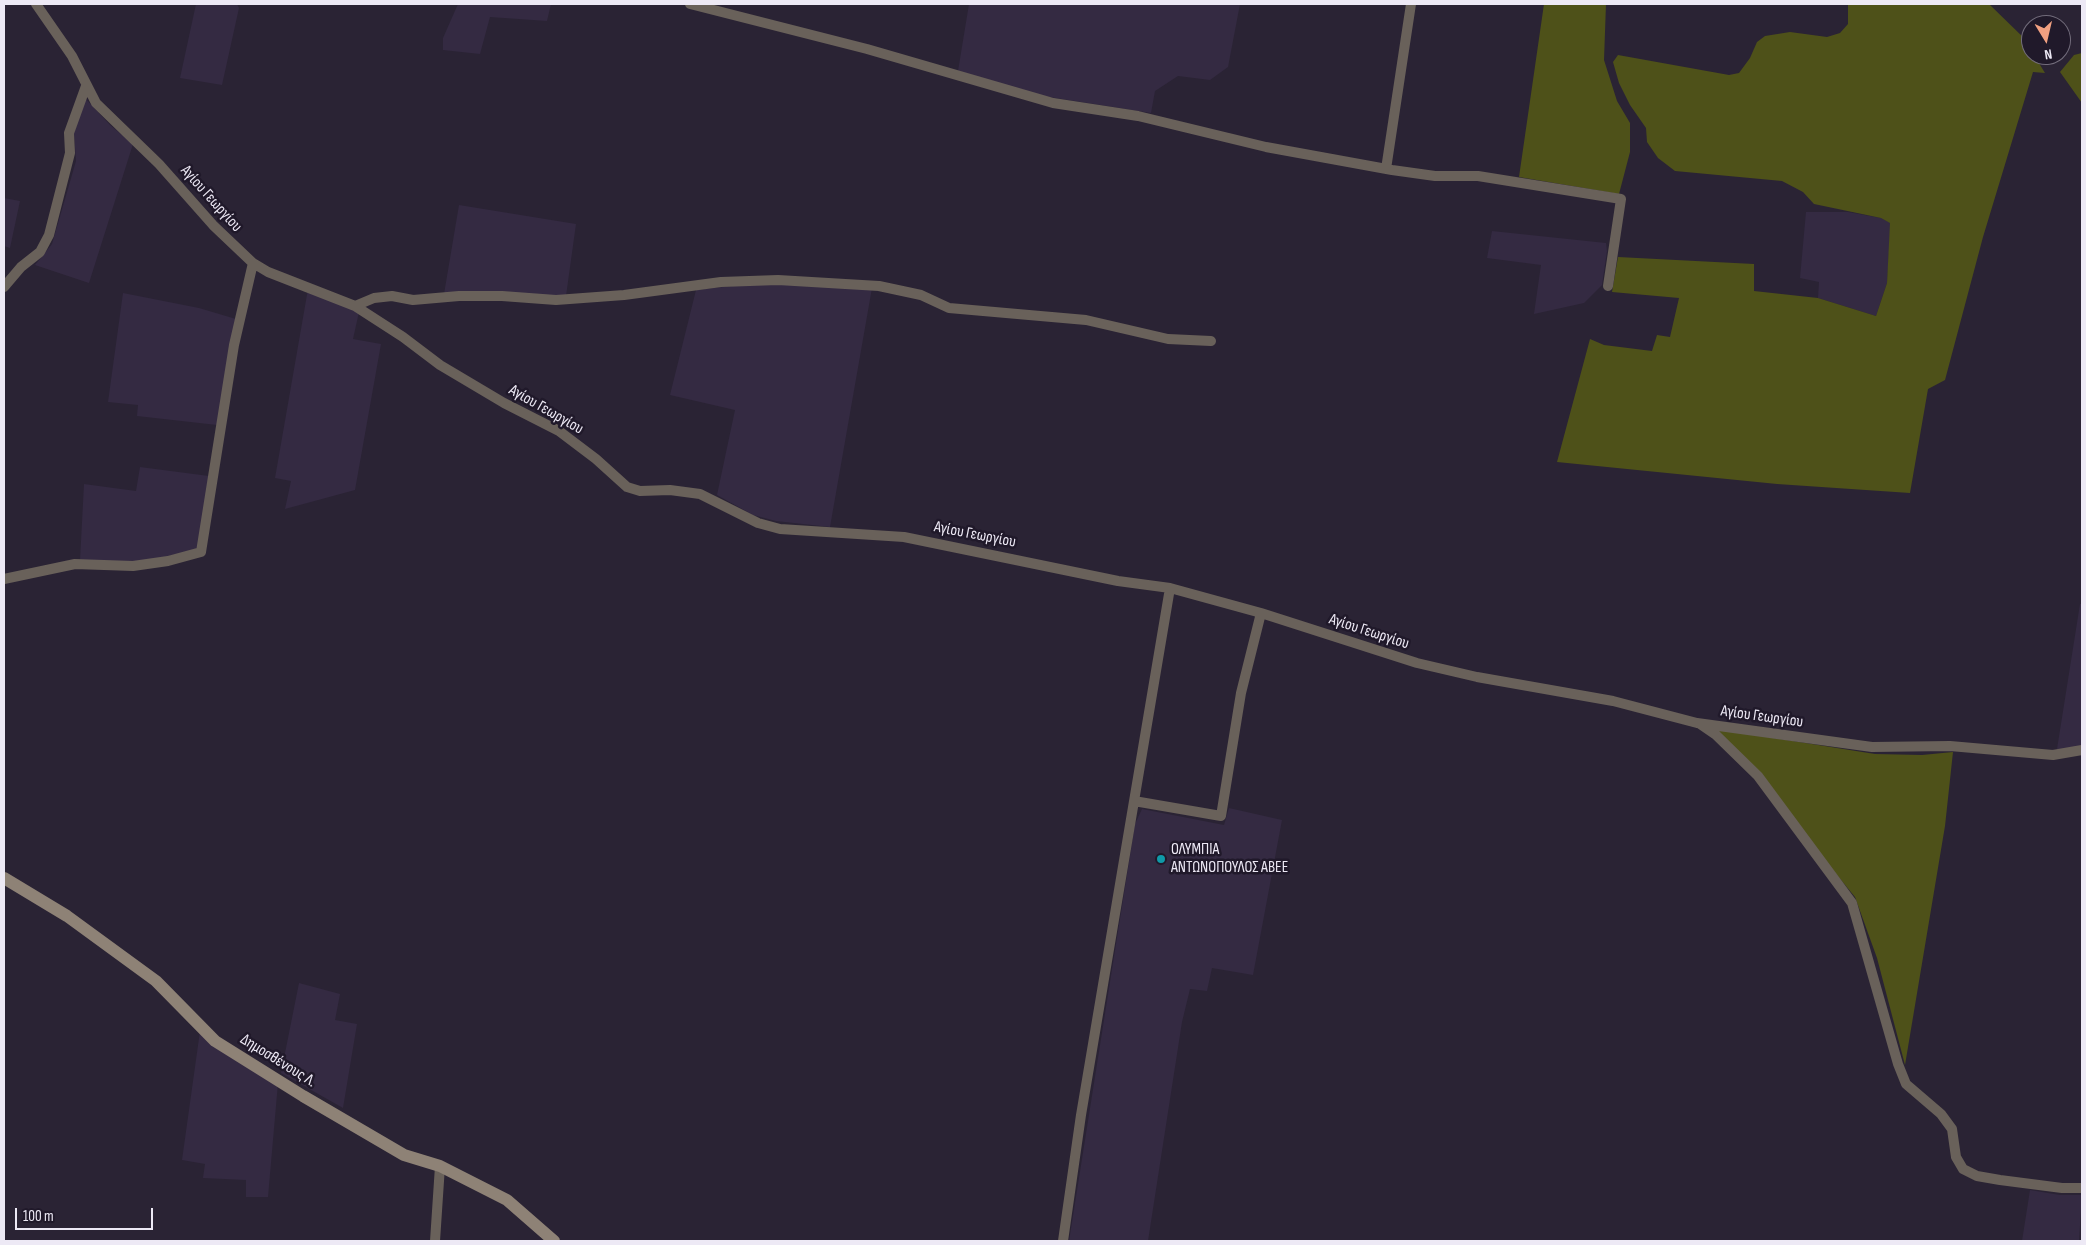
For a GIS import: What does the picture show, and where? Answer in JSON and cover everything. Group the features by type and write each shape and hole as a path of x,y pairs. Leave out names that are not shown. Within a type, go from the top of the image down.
{"street":[{"name":"Αγίου Γεωργίου","path":"36,4 72,56 96,103 159,164 213,225 252,263 268,272 355,306 403,337 440,365 504,403 559,431 596,459 627,487 640,491 670,490 700,494 758,523 780,529 904,536 1118,581 1170,588 1261,613 1416,663 1477,677 1613,701 1698,722 1872,747 1950,746 2053,755 2082,750"},
{"path":"690,4 867,49 1053,103 1138,116 1266,147 1386,169 1434,176 1478,176 1621,199 1608,286"},
{"path":"1386,169 1411,4"},
{"path":"4,287 21,267 40,252 49,235 70,153 69,133 86,86"},
{"path":"4,579 75,564 133,566 168,561 201,552 234,345 252,263"},
{"path":"355,306 374,298 392,296 413,300 459,296 556,300 633,294 721,282 797,281 879,286 921,295 949,308 1086,320 1168,339 1211,341"},
{"path":"1063,1241 1081,1115 1170,588"},
{"path":"1134,800 1221,816 1241,693 1261,613"},
{"path":"1698,722 1716,735 1758,776 1852,903 1906,1084 1941,1114 1952,1129 1956,1157 1963,1169 1977,1176 2000,1180 2062,1188 2082,1188"},
{"name":"Δημοσθένους Λ.","path":"4,878 67,916 156,981 215,1041 303,1096 404,1155 440,1166 507,1200 554,1241"},
{"path":"435,1241 440,1166"}],"shaded area":[{"path":"196,4 237,4 239,8 222,85 180,78"},
{"path":"458,4 551,4 547,21 490,17 480,54 443,50 443,38"},
{"path":"969,4 1240,4 1228,67 1210,80 1178,76 1155,91 1151,113 1043,96 958,71"},
{"path":"85,98 110,125 133,144 89,283 35,265 52,244 76,161 74,133"},
{"path":"4,198 20,201 10,248 4,246"},
{"path":"459,205 576,224 566,296 444,294"},
{"path":"1806,212 1848,212 1881,218 1891,223 1887,283 1876,316 1818,298 1819,282 1800,278"},
{"path":"1492,231 1606,243 1607,251 1602,285 1584,303 1534,314 1541,265 1487,258"},
{"path":"769,282 872,288 830,527 776,521 753,515 717,495 735,410 670,395 696,290"},
{"path":"308,289 359,312 353,339 381,344 355,490 285,509 291,481 275,478"},
{"path":"123,293 199,308 236,319 217,425 137,416 138,405 108,402"},
{"path":"140,467 209,476 199,551 135,562 80,560 84,484 136,491"},
{"path":"2080,604 2082,604 2082,746 2071,749 2057,749"},
{"path":"1229,808 1282,820 1253,975 1212,968 1207,991 1190,989 1182,1022 1148,1241 1069,1241 1135,824 1142,809 1224,825"},
{"path":"299,983 340,994 335,1020 357,1024 343,1108 281,1073"},
{"path":"200,1031 278,1083 268,1197 246,1197 246,1180 203,1178 205,1164 182,1160"},
{"path":"2030,1190 2060,1195 2082,1195 2079,1241 2022,1241"}],"green space":[{"path":"1544,4 1606,4 1604,60 1617,101 1630,123 1630,152 1619,194 1519,177"},
{"path":"1848,4 1989,4 2021,35 2021,65 2040,65 2045,73 2033,72 1983,237 1945,380 1928,389 1910,493 1777,484 1557,462 1590,339 1604,345 1652,351 1657,335 1670,337 1679,298 1612,292 1618,257 1754,264 1754,291 1818,298 1876,316 1887,283 1890,223 1881,218 1814,204 1803,192 1782,181 1675,171 1658,158 1647,142 1646,128 1630,105 1619,83 1613,62 1618,55 1729,75 1739,73 1750,58 1757,42 1765,36 1790,32 1827,37 1840,33 1848,24"},
{"path":"2082,53 2082,103 2060,72 2066,65 2071,65 2071,59 2074,55"},
{"path":"1717,729 1875,754 1922,755 1953,752 1945,826 1905,1065 1877,958 1855,897"}],"place":[{"name":"ΟΛΥΜΠΙΑ ΑΝΤΩΝΟΠΟΥΛΟΣ ΑΒΕΕ","path":"1161,859"}]}
